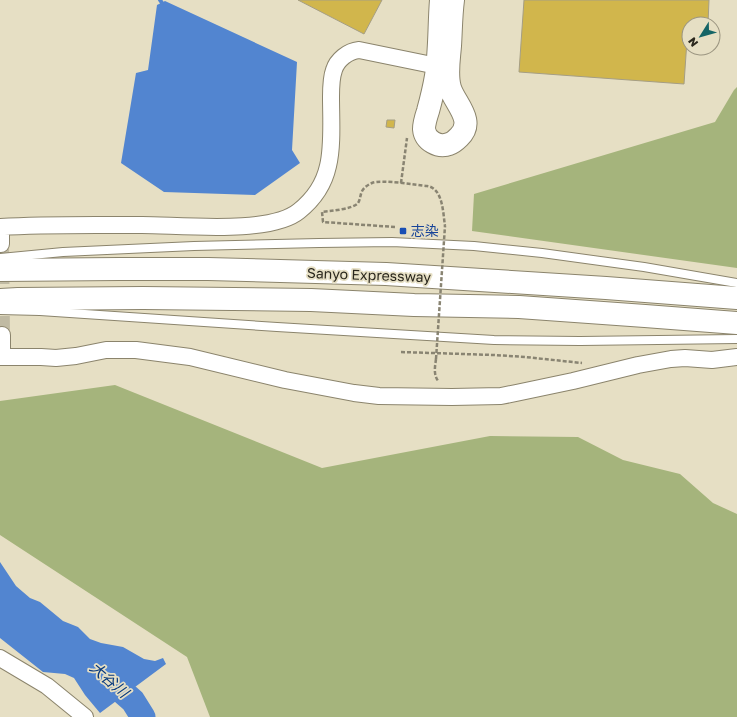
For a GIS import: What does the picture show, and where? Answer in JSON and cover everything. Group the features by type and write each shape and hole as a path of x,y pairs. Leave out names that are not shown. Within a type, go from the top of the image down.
{"main road":[{"path":"441,0 436,76 424,130 428,139 438,145 446,145 454,142 464,129 465,122 463,114 451,92 448,82 452,0"},
{"name":"Sanyo Expressway","path":"0,270 208,269 386,274 737,298"},
{"name":"Sanyo Expressway","path":"0,300 143,298 311,300 414,305 519,307 737,324"}],"street":[{"path":"1,251 1,227 94,225 224,227 266,223 289,217 299,211 312,198 322,183 326,173 330,154 332,82 334,68 341,59 351,52 358,50 437,66"},
{"path":"2,335 1,357 41,356 56,358 106,350 141,350 196,359 339,391 379,396 452,398 501,396 670,359 685,358 712,360 737,358"},
{"path":"0,658 47,686 85,717"}],"lane":[{"path":"1,251 63,252 174,247 392,242 542,252 644,267 737,283"},
{"path":"0,310 40,311 276,328 494,340 587,341 737,339"}],"path":[{"path":"394,227 323,222 322,212 356,205 359,201 362,190 373,182 428,186 434,188 439,194 445,226 436,359"},
{"path":"401,352 475,354 556,360 602,366 604,373"}],"green space":[{"path":"737,87 737,268 472,231 474,194 715,122"},
{"path":"115,385 322,468 490,436 578,437 623,460 680,474 713,503 737,514 737,717 210,717 187,657 0,535 0,401"}],"water":[{"path":"165,1 297,62 292,150 300,163 255,195 164,192 121,163 136,73 148,70 157,5"},
{"path":"0,562 16,586 30,598 40,602 63,621 78,627 90,639 101,643 123,647 144,659 155,661 163,658 166,664 100,713 85,695 74,678 65,674 43,672 0,638"}],"building":[{"path":"298,0 382,0 364,34"},
{"path":"524,0 709,0 708,16 681,16 681,56 686,56 684,84 519,72"},
{"path":"387,120 395,120 394,128 386,127"}],"waterway":[{"name":"大谷川","path":"100,672 133,701 143,717"}],"tunnel":[{"path":"1,244 2,335"}],"place":[{"name":"志染","path":"403,231"}]}
